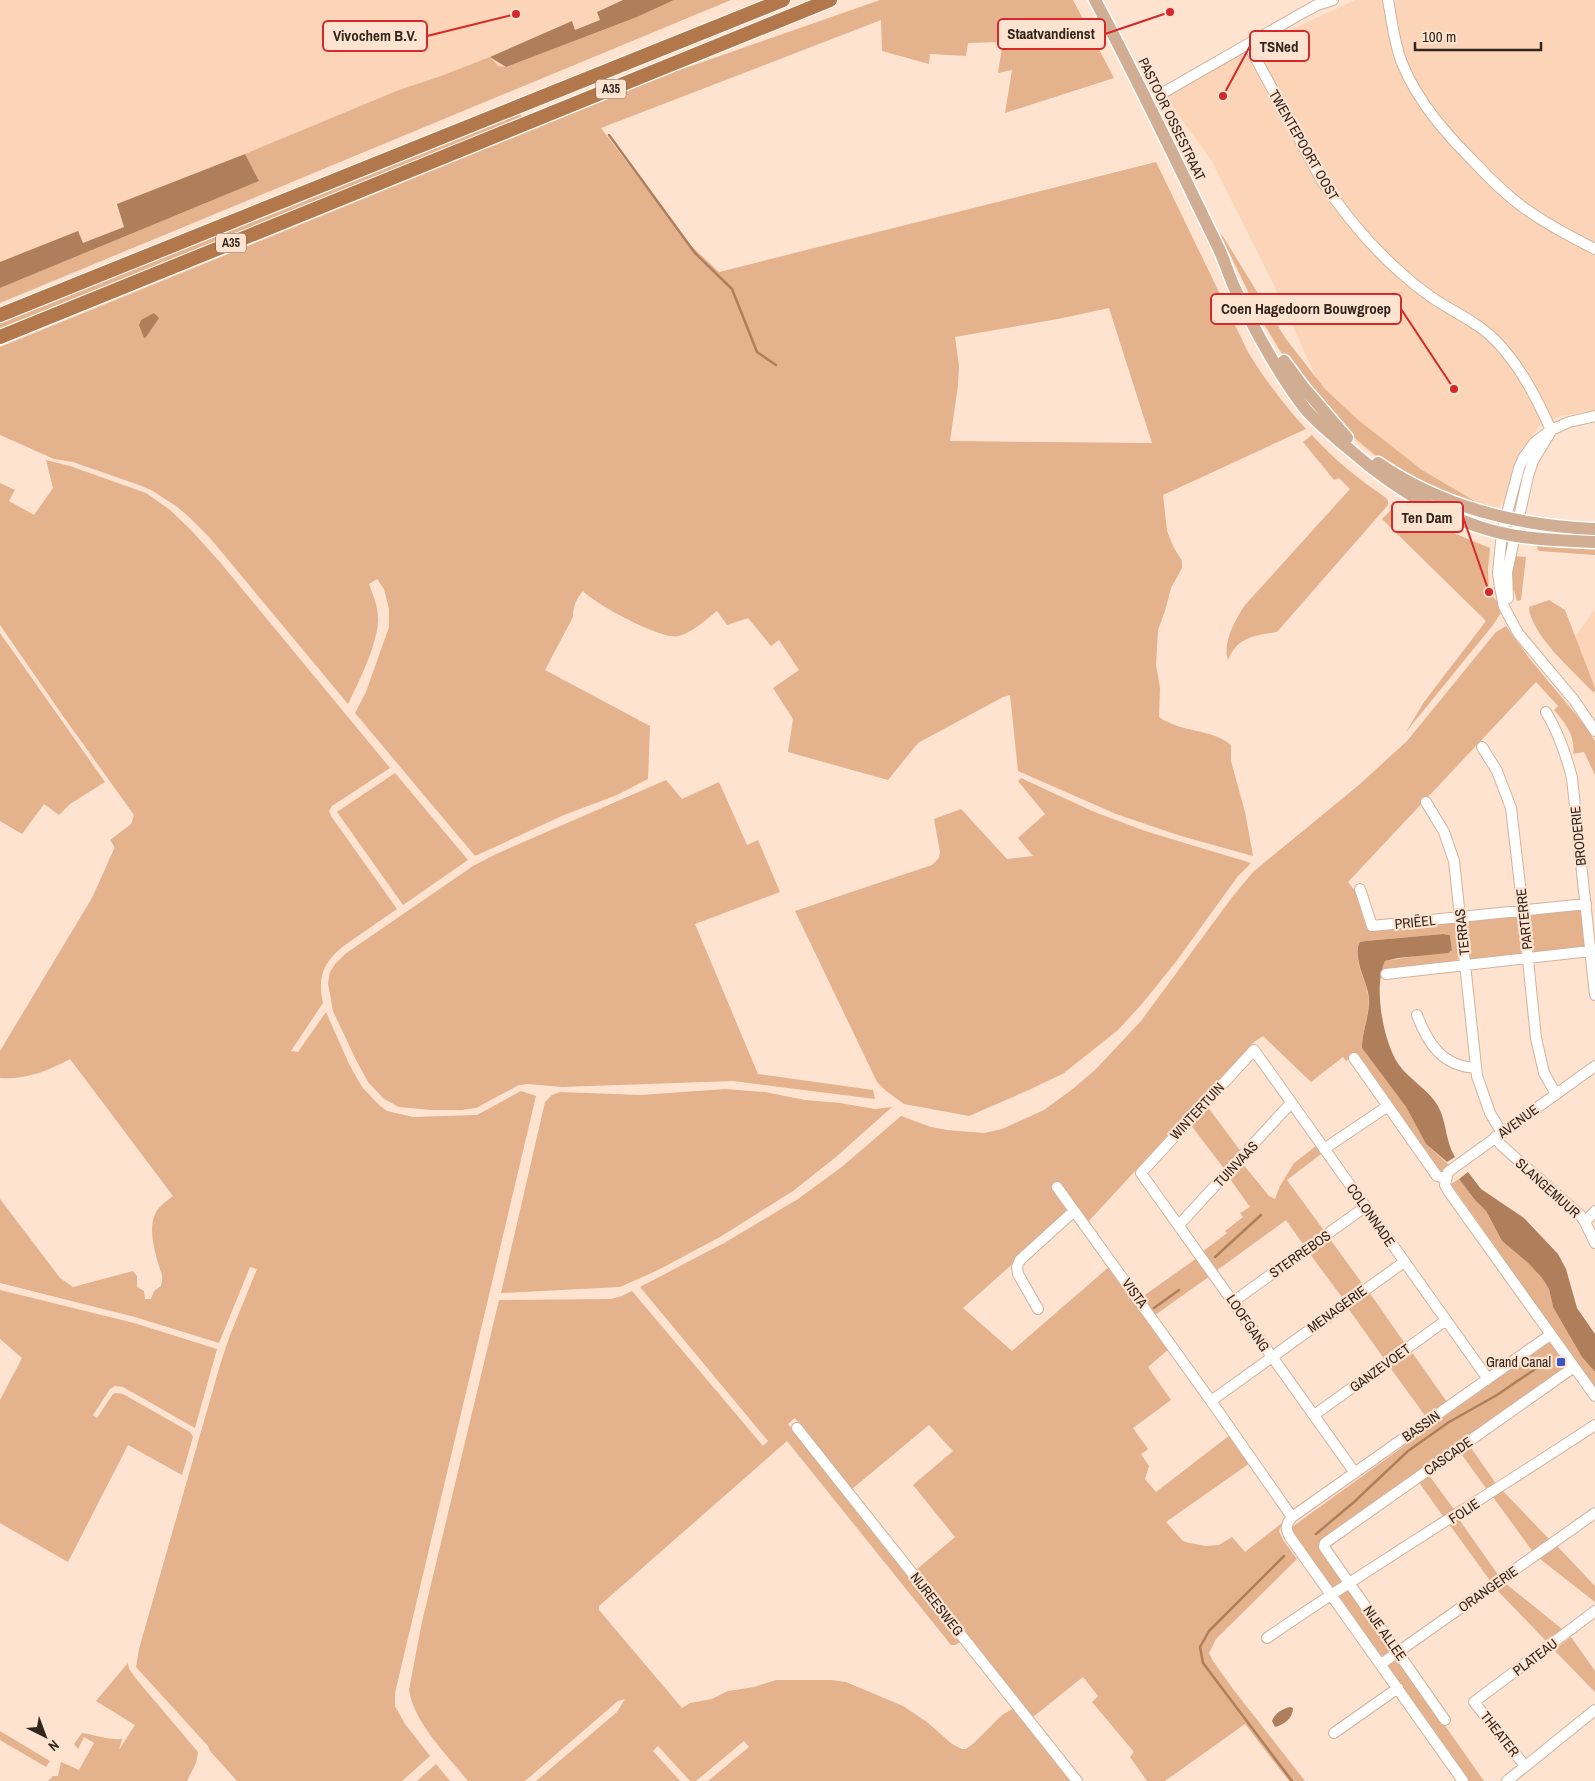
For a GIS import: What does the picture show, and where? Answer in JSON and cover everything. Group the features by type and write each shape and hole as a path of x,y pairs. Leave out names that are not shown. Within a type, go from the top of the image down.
{"highway":[{"name":"A35","path":"0,315 783,0"},
{"name":"A35","path":"0,337 830,0"}],"main road":[{"name":"PASTOOR OSSESTRAAT","path":"1095,0 1221,252 1291,372 1348,439 1366,454 1409,482 1464,506 1505,518 1553,526 1595,529"},
{"name":"PASTOOR OSSESTRAAT","path":"1221,252 1234,287 1258,334 1295,394 1312,416 1379,474 1404,491 1465,522 1508,534 1554,540 1595,542"}],"street":[{"path":"1147,102 1296,16 1317,5 1333,0"},
{"path":"1388,0 1401,61 1408,78 1417,94 1452,140 1503,191 1520,205 1595,249"},
{"name":"TWENTEPOORT OOST","path":"1248,44 1322,181 1356,227 1390,264 1424,292 1482,329 1500,345 1531,387 1551,430"},
{"path":"1508,534 1505,518 1524,457 1535,442 1551,430 1569,422 1595,416"},
{"path":"1551,430 1533,461 1518,520 1508,534 1498,573 1504,607 1510,614 1518,633 1574,700 1595,731"},
{"name":"BRODERIE","path":"1546,712 1567,758 1572,778 1595,995"},
{"name":"PARTERRE","path":"1482,747 1497,771 1511,808 1536,1038 1544,1073 1556,1094"},
{"name":"TERRAS","path":"1426,802 1444,832 1454,861 1476,1068 1480,1086 1499,1135"},
{"name":"PRIËEL","path":"1360,889 1372,926 1586,904"},
{"path":"1386,974 1590,951"},
{"path":"1417,1015 1424,1035 1445,1059 1463,1068 1476,1068"},
{"name":"COLONNADE","path":"1254,1050 1488,1379"},
{"name":"WINTERTUIN","path":"1141,1172 1254,1050"},
{"path":"1354,1058 1437,1176 1445,1178 1445,1185 1449,1192 1550,1335 1595,1394"},
{"name":"AVENUE","path":"1445,1178 1448,1172 1595,1066"},
{"name":"TUINVAAS","path":"1180,1225 1291,1103"},
{"path":"1324,1149 1388,1106"},
{"name":"SLANGEMUUR","path":"1499,1135 1500,1145 1580,1215 1595,1243"},
{"name":"LOOFGANG","path":"1141,1172 1356,1473"},
{"name":"VISTA","path":"1057,1187 1292,1517"},
{"name":"STERREBOS","path":"1234,1301 1366,1207"},
{"path":"1038,1309 1018,1274 1020,1260 1074,1211"},
{"path":"1585,1222 1595,1211"},
{"name":"MENAGERIE","path":"1272,1357 1404,1262"},
{"name":"GANZEVOET","path":"1314,1415 1445,1321"},
{"name":"BASSIN","path":"1292,1517 1550,1335"},
{"path":"1211,1401 1272,1357"},
{"name":"CASCADE","path":"1324,1547 1325,1543 1574,1367"},
{"name":"FOLIE","path":"1331,1594 1595,1425"},
{"name":"NIJREESWEG","path":"797,1428 1077,1781"},
{"name":"ORANGERIE","path":"1381,1664 1595,1513"},
{"name":"NIJE ALLEE","path":"1292,1517 1287,1524 1288,1533 1463,1781"},
{"name":"NIJE ALLEE","path":"1324,1547 1445,1720"},
{"path":"1267,1638 1331,1594"},
{"name":"PLATEAU","path":"1474,1702 1595,1611"},
{"path":"1334,1733 1398,1688"},
{"name":"THEATER","path":"1474,1702 1525,1766"},
{"name":"THEATER","path":"1507,1781 1595,1710"}],"shaded area":[{"path":"0,0 685,0 0,292"},
{"path":"623,0 674,0 637,17 506,67 490,57 572,21 575,30 600,20 597,12"},
{"path":"674,0 731,0 0,303 0,288 259,181 245,154 399,90 490,57 498,66 506,67 637,17"},
{"path":"880,0 1073,0 1114,78 1005,113 1012,70 998,73 1003,42 968,43 966,56 930,54 929,64 882,51 881,20 601,128 688,243 719,272 1156,162 1248,352 1275,392 1306,429 1163,495 1167,531 1182,561 1182,568 1171,588 1158,630 1156,665 1160,688 1159,717 1177,726 1214,736 1231,745 1231,761 1245,812 1253,856 1181,836 1116,814 1018,771 1010,695 918,743 888,780 788,752 793,719 773,688 799,670 779,640 771,646 748,618 727,625 717,611 689,632 679,636 659,633 614,612 583,591 575,603 573,617 545,670 650,726 648,779 617,795 564,815 475,856 355,713 366,692 389,627 389,609 384,589 377,579 369,584 378,614 375,639 348,704 210,538 176,506 151,490 139,485 73,462 54,459 0,435 0,347 677,71","holes":["1109,308 1152,443 950,441 959,366 955,337"]},
{"path":"1355,0 1595,0 1595,410 1560,416 1539,427 1516,461 1508,496 1499,507 1491,509 1393,469 1335,426 1319,383 1270,277 1211,160 1161,91"},
{"path":"517,108 523,119 0,332 0,318"},
{"path":"245,154 259,181 0,288 0,262 78,231 83,243 124,227 117,204"},
{"path":"1219,232 1286,339 1325,389 1357,419 1422,470 1478,503 1477,505 1436,490 1402,472 1375,455 1338,424 1286,361 1264,324"},
{"path":"154,313 159,318 144,338 139,325 141,320"},
{"path":"1312,435 1347,469 1386,498 1388,505 1277,632 1248,638 1236,646 1228,660 1228,639 1245,605 1350,489 1339,478 1334,480 1303,442"},
{"path":"46,460 70,466 146,493 170,510 219,561 390,768 332,806 329,811 397,909 340,949 327,963 321,980 323,1003 291,1051 298,1052 326,1012 349,1064 362,1087 387,1111 413,1117 477,1115 521,1091 536,1096 395,1693 395,1706 405,1724 430,1756 402,1781 237,1781 210,1751 208,1746 136,1667 139,1649 220,1365 257,1269 250,1267 219,1343 135,1317 0,1283 0,1199 60,1278 73,1287 133,1271 137,1276 137,1287 144,1291 145,1299 151,1299 154,1291 161,1286 162,1279 153,1243 153,1222 158,1209 173,1196 70,1059 36,1074 18,1078 0,1078 0,1051 92,898 114,849 110,840 131,824 134,815 0,625 0,483 15,490 9,501 34,515 53,488"},
{"path":"1396,505 1434,525 1490,548 1488,569 1489,593 1499,603 1500,614 1406,732 1424,702 1486,621 1382,519"},
{"path":"1539,542 1595,545 1595,555 1539,551 1537,548"},
{"path":"1514,556 1526,557 1521,600 1517,601 1514,590 1512,590 1510,565"},
{"path":"1549,600 1565,610 1595,688 1593,692 1554,652 1531,618 1529,607"},
{"path":"1595,609 1595,695 1563,654"},
{"path":"1506,626 1529,658 1583,723 1595,741 1595,775 1584,752 1573,754 1571,736 1566,725 1554,710 1558,706 1536,682 1348,882 1355,891 1365,924 1370,929 1450,922 1456,925 1460,957 1454,962 1381,970 1385,961 1452,950 1450,935 1443,934 1360,942 1357,954 1369,1001 1362,1048 1406,1107 1426,1144 1450,1166 1441,1173 1355,1055 1346,1061 1343,1057 1311,1082 1263,1036 1254,1042 1088,1222 1060,1183 1071,1212 963,1308 1012,1351 1110,1266 1169,1349 1148,1367 1171,1400 1133,1428 1148,1449 1141,1454 1149,1466 1145,1479 1156,1492 1230,1435 1250,1463 1166,1522 1183,1541 1206,1546 1219,1545 1232,1537 1245,1552 1282,1523 1279,1531 1283,1540 1297,1559 1216,1639 1209,1653 1233,1689 1305,1781 1289,1781 1245,1724 1165,1781 1147,1781 1130,1757 1134,1752 1092,1702 1098,1696 1083,1677 1033,1717 916,1570 955,1537 913,1485 953,1451 929,1425 852,1489 795,1418 788,1424 962,1641 951,1645 787,1441 599,1606 599,1610 682,1708 690,1703 712,1699 728,1691 754,1687 776,1680 832,1680 846,1682 903,1706 927,1722 952,1744 966,1749 1002,1715 1014,1708 1073,1781 708,1781 749,1747 744,1741 696,1781 690,1781 658,1746 653,1751 680,1781 536,1781 617,1712 625,1699 618,1701 525,1781 468,1781 425,1727 412,1702 409,1690 422,1622 499,1300 611,1299 632,1291 763,1446 768,1441 640,1287 724,1243 798,1199 843,1166 901,1116 931,1127 984,1133 1002,1129 1044,1110 1074,1088 1096,1069 1141,1021 1233,896 1253,872 1360,784 1407,741 1496,632"},
{"path":"0,633 105,782 70,804 59,815 44,804 22,834 0,821"},
{"path":"395,773 468,860 403,905 337,812"},
{"path":"1021,778 1092,811 1145,831 1251,863 1238,876 1175,963 1141,1005 1118,1030 1064,1073 969,1116 904,1104 877,1082 795,911 932,865 939,858 940,852 934,819 961,809 1007,859 1033,856 1018,838 1045,814 1018,781"},
{"path":"666,780 682,799 719,782 747,845 758,840 780,892 695,924 758,1074 873,1090 875,1099 733,1081 562,1087 528,1084 519,1085 476,1108 462,1110 399,1107 384,1099 368,1082 333,1011 328,983 330,972 335,964 345,954 473,866 496,854"},
{"path":"1578,907 1583,911 1585,944 1583,947 1533,954 1530,950 1527,917 1529,915"},
{"path":"1516,916 1520,919 1523,950 1518,956 1469,959 1465,921"},
{"path":"1443,934 1450,935 1452,950 1448,953 1385,961 1380,985 1380,999 1384,1029 1393,1055 1403,1070 1434,1100 1441,1112 1449,1145 1455,1157 1447,1162 1426,1144 1406,1107 1362,1048 1369,999 1357,953 1360,942"},
{"path":"725,1089 765,1092 805,1100 875,1109 892,1107 836,1157 793,1191 720,1237 658,1270 620,1287 501,1293 545,1102 552,1095 560,1092 641,1095"},
{"path":"1207,1106 1242,1153 1226,1171 1190,1124"},
{"path":"1316,1146 1321,1154 1287,1180 1325,1232 1305,1247 1286,1220 1216,1271 1202,1252 1227,1233 1225,1231 1243,1217 1240,1213 1250,1207 1228,1176 1242,1163 1269,1196 1275,1199 1280,1186 1294,1163"},
{"path":"1468,1172 1481,1189 1524,1218 1558,1254 1566,1269 1577,1308 1595,1334 1595,1372 1582,1357 1553,1307 1549,1289 1542,1278 1528,1263 1502,1241 1486,1211 1459,1179"},
{"path":"1459,1179 1486,1211 1502,1241 1528,1263 1542,1278 1549,1289 1553,1307 1595,1372 1595,1385 1592,1385 1451,1184"},
{"path":"1330,1239 1364,1286 1344,1300 1310,1254"},
{"path":"1197,1258 1210,1276 1155,1315 1142,1297"},
{"path":"0,1290 134,1323 217,1349 195,1428 123,1387 115,1386 110,1389 93,1415 97,1418 113,1394 123,1394 190,1432 193,1437 182,1475 128,1445 68,1562 0,1523 0,1400 22,1358 0,1339"},
{"path":"1369,1292 1406,1345 1385,1360 1348,1308"},
{"path":"1549,1341 1566,1366 1323,1540 1345,1582 1333,1590 1291,1531 1292,1527"},
{"path":"1411,1351 1447,1402 1426,1417 1389,1366"},
{"path":"1469,1445 1497,1485 1488,1491 1460,1452"},
{"path":"1428,1474 1456,1512 1445,1519 1418,1481"},
{"path":"1502,1490 1550,1540 1533,1552 1493,1497"},
{"path":"1458,1518 1499,1576 1491,1582 1449,1524"},
{"path":"1557,1546 1595,1586 1595,1602 1540,1559"},
{"path":"1505,1583 1562,1629 1546,1641 1497,1590"},
{"path":"1347,1588 1391,1650 1381,1657 1337,1595"},
{"path":"1571,1637 1595,1671 1595,1692 1554,1650"},
{"path":"1398,1659 1484,1781 1469,1781 1388,1666"},
{"path":"128,1663 129,1669 137,1680 198,1752 196,1763 187,1781 48,1781 53,1776 58,1776 61,1762 79,1770 94,1743 84,1737 78,1749 74,1744 82,1733 122,1739 119,1750 135,1725 96,1701"},
{"path":"1290,1707 1293,1708 1293,1712 1290,1718 1282,1725 1275,1727 1272,1721 1275,1716 1282,1710"},
{"path":"0,1731 50,1761 46,1767 0,1740"},
{"path":"436,1764 450,1781 417,1781"}],"waterway":[{"path":"609,135 695,253 732,289 757,352 776,365"},
{"path":"1215,1257 1261,1215"},
{"path":"1154,1308 1179,1290"},
{"path":"1316,1534 1354,1502 1408,1451 1449,1422 1497,1395 1547,1361"},
{"path":"1284,1556 1209,1631 1200,1647 1203,1663 1292,1781"}],"place":[{"name":"Staatvandienst","path":"1170,12"},
{"name":"Vivochem B.V.","path":"516,14"},
{"name":"TSNed","path":"1223,96"},
{"name":"Coen Hagedoorn Bouwgroep","path":"1454,389"},
{"name":"Ten Dam","path":"1489,592"},
{"name":"Grand Canal","path":"1561,1362"}]}
